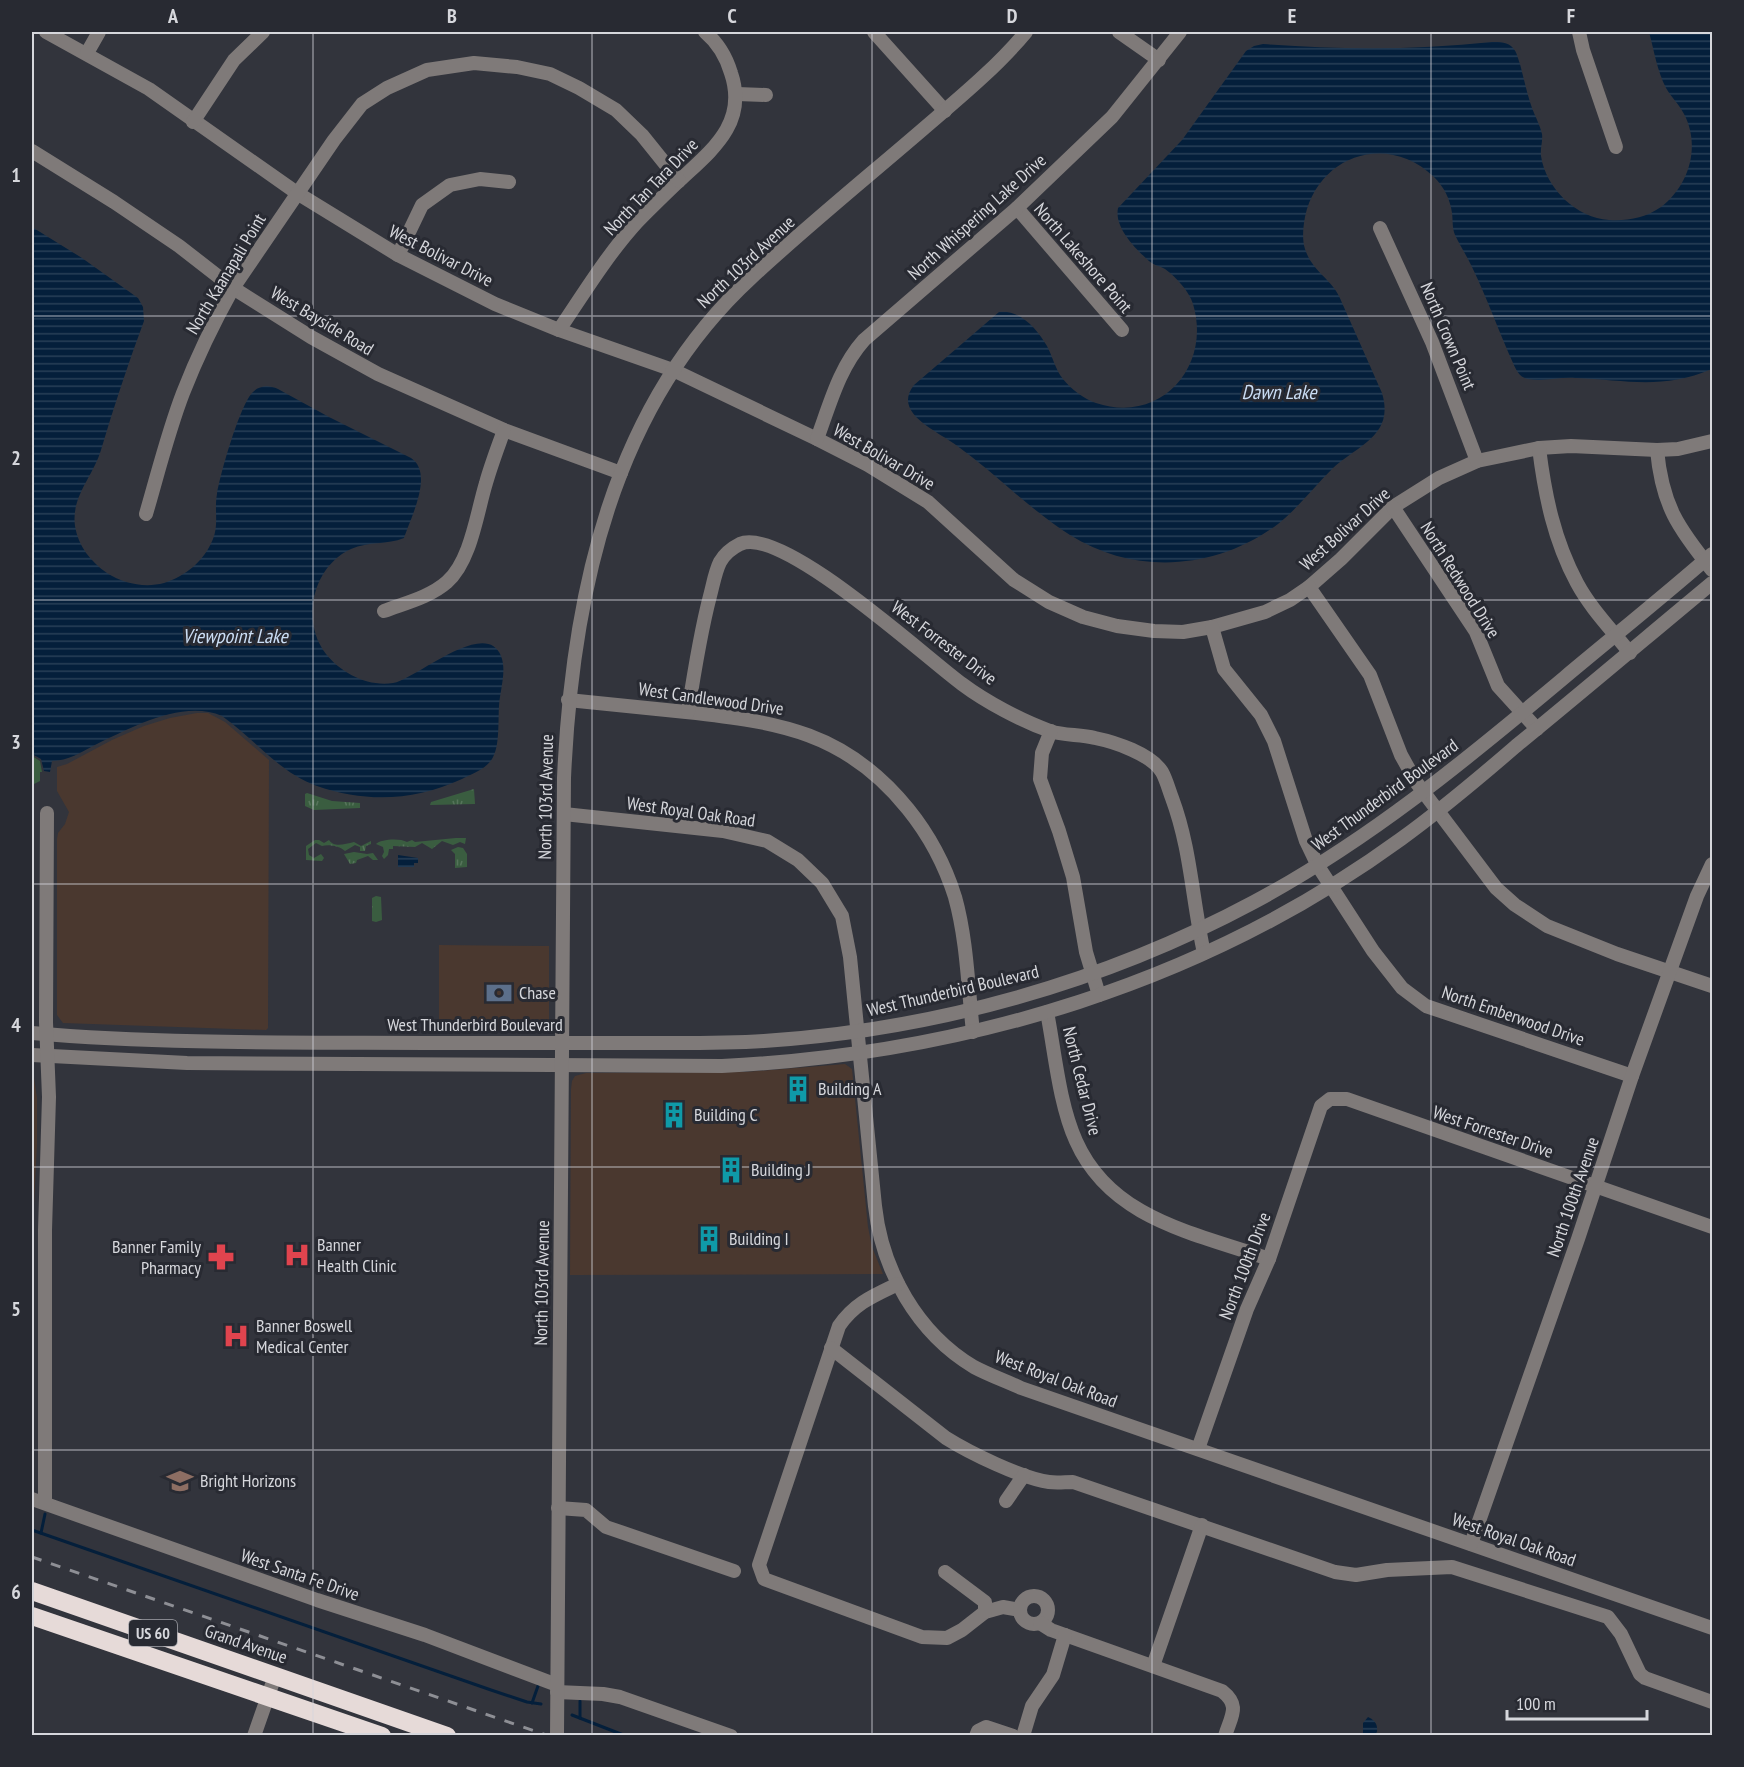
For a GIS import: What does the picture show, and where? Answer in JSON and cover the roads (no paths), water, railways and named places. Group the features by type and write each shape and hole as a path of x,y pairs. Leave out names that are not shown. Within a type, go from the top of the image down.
{"highway":[{"name":"Grand Avenue","path":"32,1590 447,1736"},
{"name":"US 60","path":"32,1616 381,1736"}],"street":[{"name":"West Bolivar Drive","path":"46,32 149,89 297,193 398,255 495,304 559,330 673,370 868,465 928,502 1014,580 1049,602 1083,617 1117,626 1183,632 1212,627 1265,612 1290,600 1309,587 1393,507 1439,478 1477,461 1539,448 1571,446 1657,450 1713,441"},
{"path":"87,53 99,32"},
{"path":"193,122 234,60 262,32"},
{"path":"705,32 724,53 737,94 766,94"},
{"path":"874,32 945,111"},
{"name":"North 103rd Avenue","path":"557,1736 565,730 576,640 591,565 621,473 648,411 691,343 716,311 752,277 945,111 1009,52 1026,32"},
{"path":"1119,32 1159,60"},
{"name":"North Whispering Lake Drive","path":"817,439 850,355 864,340 1017,208 1112,117 1180,32"},
{"path":"1579,32 1616,147"},
{"name":"North Kaanapali Point","path":"146,514 185,387 202,347 234,288 334,140 362,104 387,88 427,70 474,63 516,67 550,74 616,110 642,135 679,181"},
{"name":"North Tan Tara Drive","path":"559,330 605,262 636,223 712,151 729,128 737,94"},
{"name":"West Bayside Road","path":"32,151 179,246 234,288 312,337 378,374 504,430 621,473"},
{"path":"398,255 422,205 450,185 480,179 509,182"},
{"name":"North Lakeshore Point","path":"1017,208 1122,330"},
{"name":"North Crown Point","path":"1380,228 1432,342 1477,461"},
{"path":"384,611 435,590 448,581 459,568 469,544 486,480 504,430"},
{"path":"1539,448 1546,500 1562,554 1578,585 1630,653"},
{"path":"1657,450 1659,473 1670,511 1680,530 1710,562"},
{"name":"North Redwood Drive","path":"1393,507 1476,632 1498,686 1537,729"},
{"name":"West Forrester Drive","path":"688,712 707,606 721,561 729,550 743,543 758,542 772,546 803,563 863,603 964,686 1007,711 1051,731 1095,738 1144,754 1162,771 1186,840 1204,953"},
{"name":"West Thunderbird Boulevard","path":"32,1033 181,1041 562,1043 761,1041 858,1031 927,1019 1044,989 1146,953 1252,904 1368,834 1424,793 1615,635 1710,562"},
{"path":"32,1055 187,1063 722,1066 860,1054 973,1032 1047,1012 1129,985 1204,953 1329,886 1400,840 1437,811 1713,583"},
{"path":"1309,587 1370,675 1401,755 1424,793 1496,888 1529,916 1565,934 1713,986"},
{"name":"North Emberwood Drive","path":"1212,627 1224,669 1261,715 1274,741 1305,841 1318,866 1373,951 1402,988 1426,1006 1632,1076"},
{"name":"West Candlewood Drive","path":"568,700 754,719 813,736 854,759 894,792 926,832 950,882 962,933 973,1032"},
{"path":"1051,731 1042,753 1040,779 1073,877 1092,973 1099,995"},
{"path":"38,1501 38,1229 49,1097 47,813"},
{"name":"West Royal Oak Road","path":"564,814 723,831 767,841 798,860 822,883 842,916 850,957 876,1219 884,1250 898,1284 913,1308 949,1349 975,1367 1021,1388 1713,1628"},
{"name":"North 100th Avenue","path":"1471,1544 1596,1187 1632,1076 1697,896 1713,864"},
{"name":"North Cedar Drive","path":"1047,1012 1061,1089 1072,1130 1083,1155 1105,1185 1140,1212 1180,1229 1269,1259"},
{"path":"761,1041 762,1064"},
{"path":"427,1042 427,1065"},
{"name":"West Forrester Drive","path":"1330,1099 1347,1099 1713,1227"},
{"name":"North 100th Drive","path":"1198,1449 1247,1310 1269,1259 1321,1106 1330,1099"},
{"path":"898,1284 862,1301 848,1313 839,1326 759,1565 764,1579 922,1637 947,1638 962,1630 985,1612 1003,1607 1020,1610"},
{"path":"831,1348 961,1448 1024,1475 1052,1483 1073,1482 1335,1572 1356,1575 1387,1570 1452,1567 1608,1617 1621,1634 1640,1674 1645,1678 1713,1702"},
{"path":"1006,1501 1024,1475"},
{"name":"West Santa Fe Drive","path":"38,1501 317,1600 425,1635 557,1689 620,1697 731,1736"},
{"path":"558,1508 586,1510 606,1527 734,1571"},
{"path":"1153,1666 1202,1525"},
{"path":"945,1572 985,1602 985,1612"},
{"path":"1036,1596 1047,1604 1048,1613 1040,1623 1030,1624 1023,1619 1020,1610 1023,1602 1036,1596"},
{"path":"1040,1623 1050,1630 1222,1691 1231,1698 1234,1706 1225,1736"},
{"path":"1023,1736 1032,1706 1053,1675 1065,1635"},
{"path":"254,1736 274,1676"},
{"path":"976,1736 978,1731 986,1727 1013,1736"}],"water":[{"name":"Dawn Lake","path":"1649,32 1712,32 1712,369 1677,380 1660,382 1569,378 1534,380 1523,377 1514,366 1470,263 1455,235 1451,208 1444,189 1434,177 1416,163 1396,156 1376,154 1357,157 1339,165 1324,178 1312,196 1305,217 1303,237 1308,257 1336,290 1382,393 1385,408 1383,420 1371,438 1332,469 1285,518 1254,539 1229,551 1203,559 1176,562 1148,562 1121,557 1095,548 1055,525 956,445 919,420 912,412 908,404 914,385 999,312 1021,317 1033,327 1047,346 1063,379 1091,401 1119,408 1141,406 1160,398 1176,385 1188,369 1195,349 1197,327 1193,304 1178,280 1165,269 1152,264 1127,238 1119,223 1118,208 1182,140 1246,51 1254,46 1263,44 1378,48 1435,47 1492,42 1509,45 1517,56 1530,103 1541,131 1541,156 1549,180 1565,200 1586,214 1609,220 1623,220 1649,214 1671,198 1685,177 1692,152 1689,126 1682,110 1663,81"},
{"name":"Viewpoint Lake","path":"32,227 82,258 138,298 143,307 144,321 101,450 76,505 75,526 82,547 91,559 107,573 120,580 149,585 172,580 187,572 199,561 215,533 219,485 242,410 253,392 262,387 278,389 411,458 418,465 421,484 404,538 351,549 338,557 327,568 314,596 312,611 314,626 318,641 332,661 347,673 374,683 393,683 404,679 466,646 481,643 493,646 501,656 503,674 495,754 486,766 462,779 426,792 390,797 354,795 317,786 303,780 279,764 222,716 190,711 174,713 140,724 74,756 52,761 50,772 44,771 41,759 32,754"},
{"path":"398,855 418,858 418,863 414,863 414,867 398,867"},
{"path":"1368,1717 1376,1725 1375,1734 1363,1733 1363,1723"}],"waterway":[{"path":"41,1533 45,1514"},
{"path":"32,1530 491,1690 527,1702 541,1704"},
{"path":"532,1703 538,1686"},
{"path":"580,1701 580,1718"},
{"path":"572,1715 626,1736"}],"railway":[{"path":"32,1557 549,1736"}],"place":[{"name":"Chase","path":"499,993"},
{"name":"Building A","path":"798,1089"},
{"name":"Building C","path":"674,1115"},
{"name":"Building J","path":"731,1170"},
{"name":"Building I","path":"709,1239"},
{"name":"Banner Health Clinic","path":"297,1255"},
{"name":"Banner Family Pharmacy","path":"221,1257"},
{"name":"Banner Boswell Medical Center","path":"236,1336"},
{"name":"Bright Horizons","path":"180,1481"}]}
